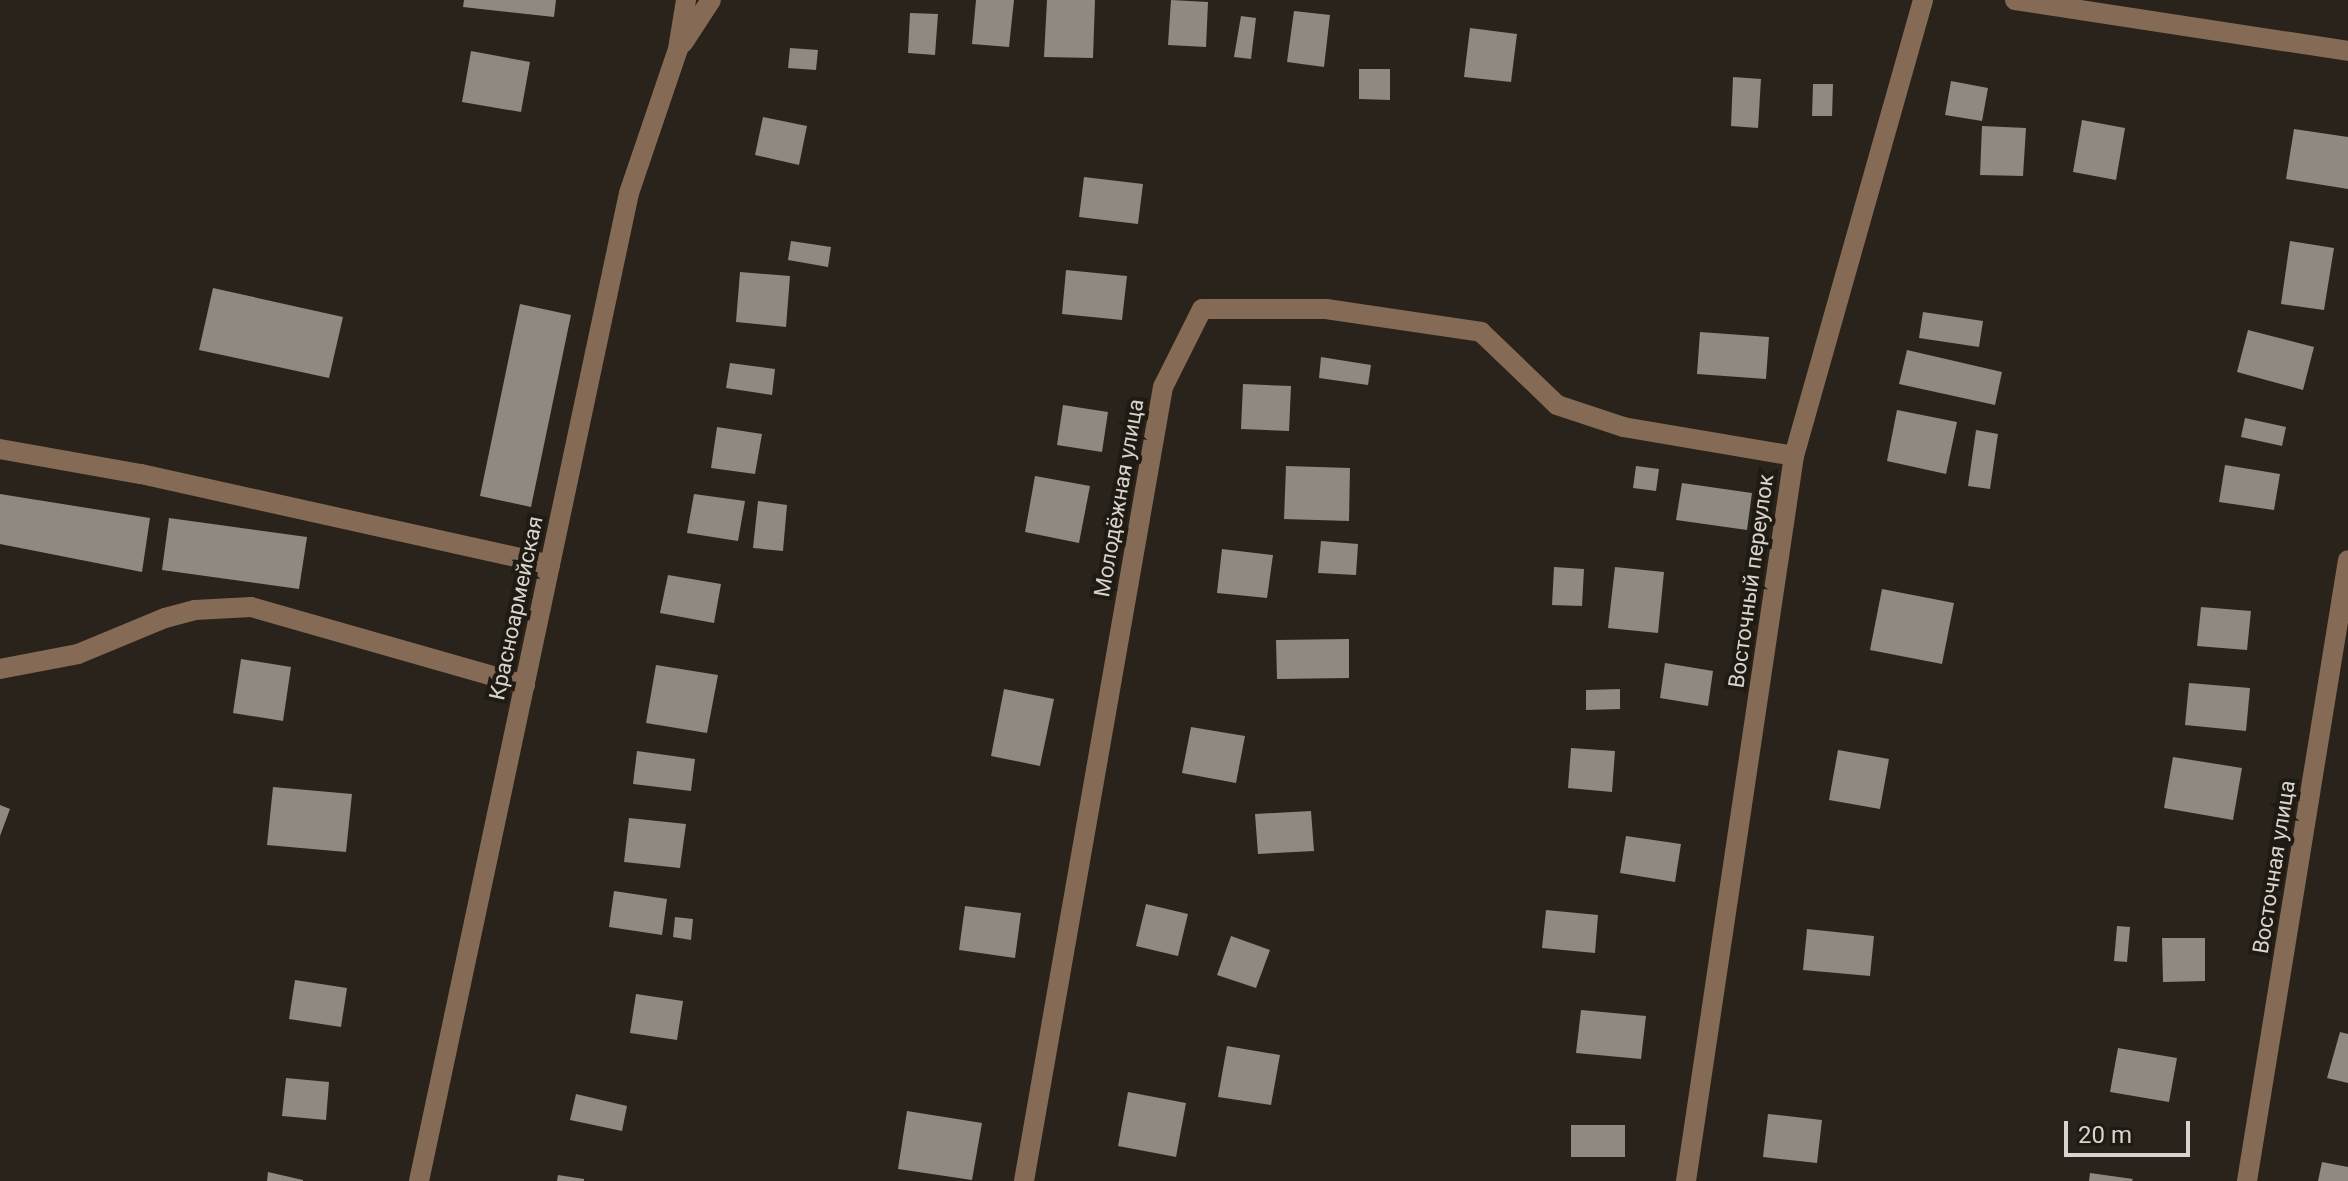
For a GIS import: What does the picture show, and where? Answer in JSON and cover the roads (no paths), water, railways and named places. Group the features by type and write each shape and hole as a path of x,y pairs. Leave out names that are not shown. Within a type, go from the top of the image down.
{"street":[{"path":"678,49 686,0"},
{"path":"678,49 711,0"},
{"name":"Восточный переулок","path":"1686,1181 1794,456 1923,0"},
{"path":"2015,0 2348,51"},
{"name":"Красноармейская","path":"419,1181 629,193 678,49"},
{"name":"Молодёжная улица","path":"1024,1181 1163,387 1202,309 1326,309 1481,332 1557,405 1623,427 1794,456"},
{"path":"0,449 141,474 550,565"},
{"name":"Восточная улица","path":"2247,1181 2348,560"},
{"path":"0,669 78,654 165,618 195,610 251,607 525,685"}]}
